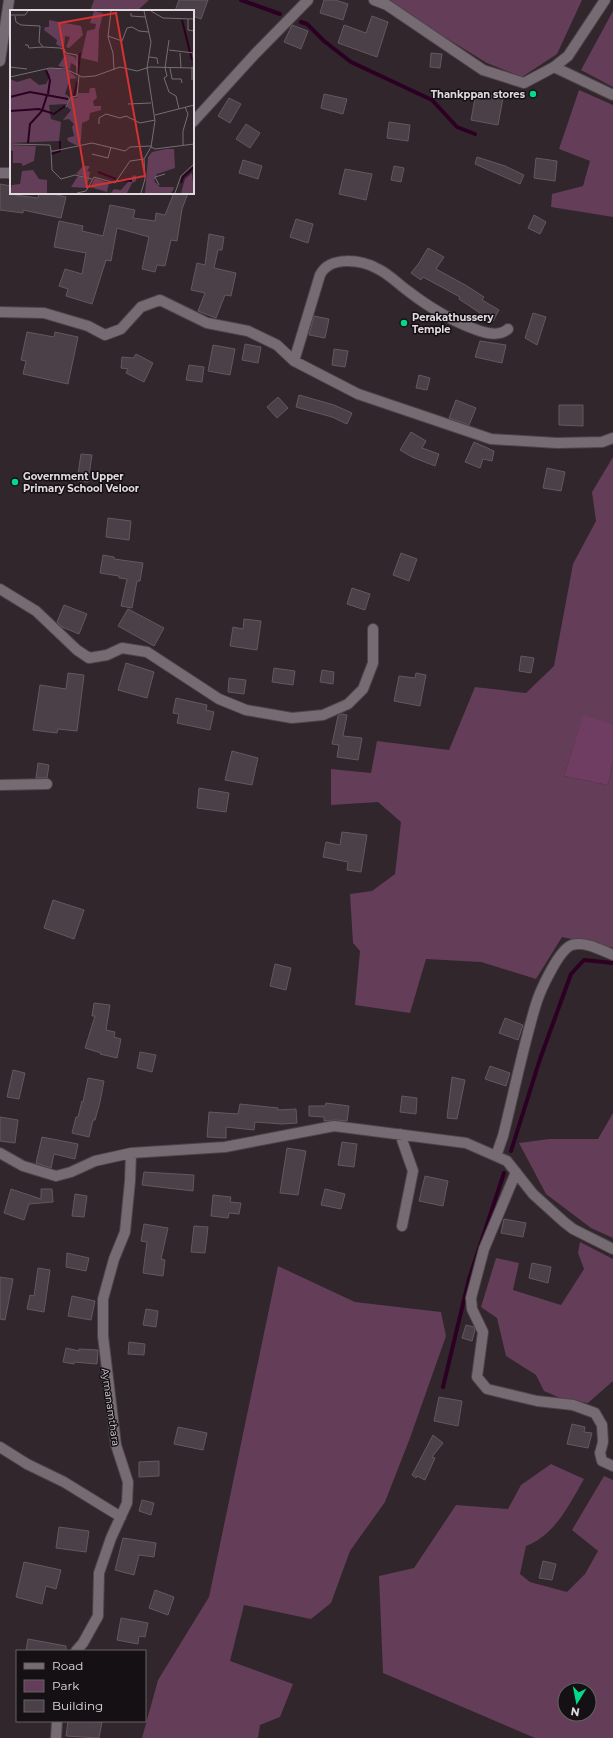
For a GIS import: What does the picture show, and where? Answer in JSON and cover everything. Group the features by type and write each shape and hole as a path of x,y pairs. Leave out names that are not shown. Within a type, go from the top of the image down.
{"street":[{"path":"0,61 9,0"},
{"path":"194,121 255,54 308,0"},
{"path":"374,0 387,5 483,70 524,83 554,67 568,56 575,48 605,0"},
{"path":"554,67 613,95"},
{"path":"294,361 320,275 326,267 344,261 362,264 378,269 441,314 473,329 496,334 504,333 508,329"},
{"path":"0,312 44,313 88,326 105,334 121,329 141,307 160,300 207,323 248,331 278,345 294,361 358,394 491,439 557,443 602,442 613,438"},
{"path":"0,589 36,610 77,650 89,658 107,655 122,648 147,652 219,699 246,710 292,718 322,715 348,704 363,689 373,662 373,629"},
{"path":"0,785 47,784"},
{"path":"496,1156 503,1136 537,1002 560,956 568,947 577,945 588,946 613,954"},
{"path":"0,1153 22,1166 56,1176 71,1172 95,1161 130,1153 225,1147 334,1126 466,1143 507,1161 532,1194 564,1222 574,1229 613,1249"},
{"path":"400,1134 413,1171 402,1226"},
{"name":"Aymanamthara","path":"77,1650 83,1643 98,1616 98,1573 111,1538 128,1503 128,1482 115,1438 103,1336 103,1299 114,1259 125,1232 130,1181 130,1153"},
{"path":"516,1172 484,1249 472,1298 472,1309 483,1332 477,1377 487,1389 537,1401 572,1405 595,1413 602,1424 603,1442 600,1453 602,1461 613,1466"},
{"path":"0,1447 27,1464 64,1482 121,1517"},
{"path":"56,1738 57,1722"}],"green space":[{"path":"94,0 149,0 138,10 90,10"},
{"path":"384,0 582,0 557,54 522,77 487,63"},
{"path":"613,11 613,87 581,70"},
{"path":"579,90 613,105 613,217 551,207 552,194 583,186 590,161 559,149"},
{"path":"613,457 613,724 583,716 564,776 608,785 613,760 613,948 562,937 536,979 481,962 426,959 410,1013 355,1005 360,951 353,943 350,894 372,891 395,874 401,822 378,802 331,805 331,769 371,773 377,741 449,750 475,687 526,693 554,666 573,564 596,521 592,492"},
{"path":"613,1113 613,1238 591,1228 546,1194 519,1143 549,1139 598,1139"},
{"path":"580,1242 613,1259 613,1381 588,1403 560,1398 544,1391 536,1375 506,1356 497,1318 481,1307 496,1258 519,1263 513,1290 561,1305 584,1269 578,1253"},
{"path":"278,1266 355,1302 441,1312 446,1336 410,1438 385,1502 350,1551 331,1603 311,1619 244,1605 230,1661 293,1684 280,1717 260,1725 258,1738 142,1738 158,1680 209,1597"},
{"path":"551,1464 584,1479 567,1509 553,1527 545,1535 526,1546 520,1574 530,1582 567,1592 585,1574 598,1551 572,1530 604,1476 613,1480 613,1738 535,1738 383,1673 379,1576 414,1568 456,1505 508,1509 521,1485"}],"shaded area":[{"path":"583,715 613,724 613,760 608,785 564,776"}],"building":[{"path":"179,0 208,0 201,19 194,16 194,10 175,10"},
{"path":"324,0 335,0 348,4 343,20 320,13"},
{"path":"372,16 388,22 377,57 338,43 344,25 366,33"},
{"path":"292,25 308,31 301,49 284,42"},
{"path":"431,53 442,54 440,68 430,67"},
{"path":"476,93 503,98 498,125 471,120"},
{"path":"324,94 347,99 343,114 321,108"},
{"path":"229,98 241,104 230,123 218,116"},
{"path":"389,122 410,125 408,141 387,138"},
{"path":"246,124 260,133 250,148 236,139"},
{"path":"477,157 505,166 524,175 520,184 475,164"},
{"path":"536,158 557,161 555,181 534,178"},
{"path":"243,160 262,166 258,179 239,173"},
{"path":"394,166 404,168 401,182 391,180"},
{"path":"345,169 372,174 366,200 339,194"},
{"path":"0,184 10,186 10,194 15,195 38,198 39,194 52,194 66,197 61,218 23,210 23,213 0,210"},
{"path":"174,194 188,194 182,209 177,241 171,240 165,266 157,265 155,272 142,269 149,237 117,228 111,261 106,260 92,304 66,296 68,289 59,286 65,269 82,274 86,253 54,247 59,221 83,226 82,231 103,236 110,205 135,210 133,218 155,221 156,213 165,215"},
{"path":"534,215 546,222 540,234 528,228"},
{"path":"296,219 313,224 308,243 290,237"},
{"path":"209,234 224,237 222,250 218,250 214,268 236,273 231,296 225,295 216,318 198,311 205,293 191,290 197,263 205,265"},
{"path":"428,248 444,257 436,269 484,297 482,300 499,310 493,321 480,315 480,313 459,299 460,297 423,277 421,280 411,273"},
{"path":"533,313 546,317 537,345 525,338"},
{"path":"314,316 329,319 325,338 309,335"},
{"path":"27,332 54,337 55,332 78,337 68,384 23,374 26,361 21,360"},
{"path":"480,341 506,345 502,363 475,357"},
{"path":"245,344 261,347 258,363 242,360"},
{"path":"213,345 235,349 230,375 208,371"},
{"path":"334,349 348,351 345,367 332,365"},
{"path":"136,354 153,363 144,382 126,373 128,369 121,368 122,357 133,358"},
{"path":"189,365 204,367 202,382 186,380"},
{"path":"419,375 430,378 427,390 416,388"},
{"path":"299,395 334,405 352,413 347,424 332,417 296,407"},
{"path":"278,397 288,408 277,418 267,407"},
{"path":"456,400 476,408 469,425 449,418"},
{"path":"559,405 583,405 583,426 559,425"},
{"path":"411,432 426,441 422,448 439,454 435,466 412,457 400,450"},
{"path":"474,442 494,451 492,461 483,459 480,468 465,462"},
{"path":"81,454 92,455 88,482 77,481"},
{"path":"547,468 565,472 561,491 543,488"},
{"path":"108,518 131,521 129,540 106,537"},
{"path":"401,553 417,559 409,581 393,575"},
{"path":"103,555 114,557 114,559 143,563 140,581 137,581 132,608 121,606 127,579 100,573"},
{"path":"352,588 370,594 365,610 347,604"},
{"path":"64,605 87,614 79,634 62,627 57,622"},
{"path":"128,609 164,628 154,646 118,626"},
{"path":"244,619 261,621 257,650 230,646 233,627 243,629"},
{"path":"521,656 534,658 531,673 519,671"},
{"path":"126,663 154,672 147,698 118,690"},
{"path":"274,668 295,671 293,685 272,682"},
{"path":"322,670 334,672 333,684 320,682"},
{"path":"68,673 84,675 77,731 58,729 57,733 33,730 40,685 66,689"},
{"path":"416,673 426,675 420,706 394,701 399,676 415,678"},
{"path":"229,678 246,680 244,694 228,692"},
{"path":"176,698 207,705 206,710 214,712 210,730 177,723 179,714 173,713"},
{"path":"341,714 347,715 343,736 362,738 358,760 337,757 339,745 332,744 338,716"},
{"path":"232,751 258,758 252,785 225,780"},
{"path":"38,763 49,765 47,778 36,778"},
{"path":"199,788 229,793 226,812 197,808"},
{"path":"342,832 367,835 361,872 347,870 348,862 323,857 326,842 340,845"},
{"path":"53,900 84,910 74,939 44,928"},
{"path":"275,964 291,968 286,990 270,986"},
{"path":"94,1003 110,1005 106,1030 115,1032 114,1037 121,1039 117,1058 100,1054 101,1053 85,1048 95,1016 92,1016"},
{"path":"505,1018 523,1025 518,1040 499,1033"},
{"path":"140,1052 156,1055 152,1072 137,1068"},
{"path":"490,1066 510,1073 506,1086 485,1079"},
{"path":"13,1070 25,1073 19,1099 7,1097"},
{"path":"452,1077 465,1080 457,1119 447,1118"},
{"path":"88,1078 104,1081 100,1102 95,1120 93,1120 89,1137 72,1133 76,1117 78,1117 82,1101 83,1102"},
{"path":"402,1096 417,1098 416,1114 400,1112"},
{"path":"326,1103 349,1106 347,1121 324,1121 324,1117 309,1116 309,1106 325,1106"},
{"path":"240,1104 278,1108 278,1110 296,1109 297,1123 282,1124 255,1122 254,1130 226,1127 226,1138 207,1137 209,1112 238,1114"},
{"path":"0,1117 18,1120 15,1143 0,1141"},
{"path":"42,1137 78,1144 75,1159 54,1154 51,1168 36,1163"},
{"path":"342,1142 357,1144 354,1167 338,1165"},
{"path":"287,1148 306,1151 298,1195 280,1193"},
{"path":"144,1172 194,1175 193,1191 142,1185"},
{"path":"425,1176 448,1181 443,1206 419,1201"},
{"path":"11,1189 41,1199 41,1189 52,1189 53,1202 29,1204 24,1220 4,1213"},
{"path":"325,1189 345,1194 341,1209 321,1205"},
{"path":"75,1194 87,1196 84,1217 72,1216"},
{"path":"213,1195 231,1197 230,1202 241,1203 239,1214 229,1213 228,1218 211,1216"},
{"path":"504,1219 526,1223 523,1237 501,1233"},
{"path":"144,1224 168,1228 161,1259 165,1260 163,1276 143,1273 147,1242 141,1241"},
{"path":"194,1226 208,1227 205,1253 191,1252"},
{"path":"67,1253 89,1258 86,1271 66,1267"},
{"path":"532,1263 551,1267 548,1283 529,1278"},
{"path":"38,1268 50,1270 44,1312 27,1309 30,1295 34,1296"},
{"path":"0,1277 13,1279 5,1320 0,1319"},
{"path":"72,1296 95,1301 91,1320 68,1316"},
{"path":"146,1309 158,1311 156,1327 143,1325"},
{"path":"466,1325 474,1327 475,1330 472,1341 462,1338"},
{"path":"129,1342 145,1344 144,1355 128,1354"},
{"path":"66,1348 79,1351 79,1349 98,1350 97,1364 74,1362 74,1364 63,1362"},
{"path":"439,1397 462,1401 458,1426 434,1421"},
{"path":"572,1424 585,1427 584,1432 592,1433 588,1448 567,1444"},
{"path":"178,1427 207,1433 203,1450 174,1444"},
{"path":"433,1435 443,1443 432,1457 435,1458 425,1480 417,1476 416,1478 412,1475"},
{"path":"159,1461 159,1476 139,1477 139,1462"},
{"path":"142,1500 154,1503 151,1515 139,1511"},
{"path":"59,1527 89,1531 86,1552 56,1548"},
{"path":"123,1538 156,1543 154,1557 139,1555 134,1575 115,1570"},
{"path":"543,1561 556,1564 552,1580 539,1578"},
{"path":"24,1562 61,1570 56,1589 46,1586 42,1604 16,1597"},
{"path":"155,1590 174,1597 168,1615 149,1608"},
{"path":"121,1618 148,1623 145,1637 139,1636 138,1644 117,1640"},
{"path":"28,1639 66,1646 66,1650 26,1650"},
{"path":"68,1722 102,1722 99,1738 66,1736"}],"waterway":[{"path":"241,0 280,14"},
{"path":"301,22 307,24 324,41 351,62 432,100 457,127 475,134"},
{"path":"511,1151 540,1059 571,974 584,960 613,963"},
{"path":"443,1387 469,1279 504,1173"}],"place":[{"name":"Thankppan stores","path":"533,94"},
{"name":"Perakathussery Temple","path":"404,323"},
{"name":"Government Upper Primary School Veloor","path":"15,482"}]}
